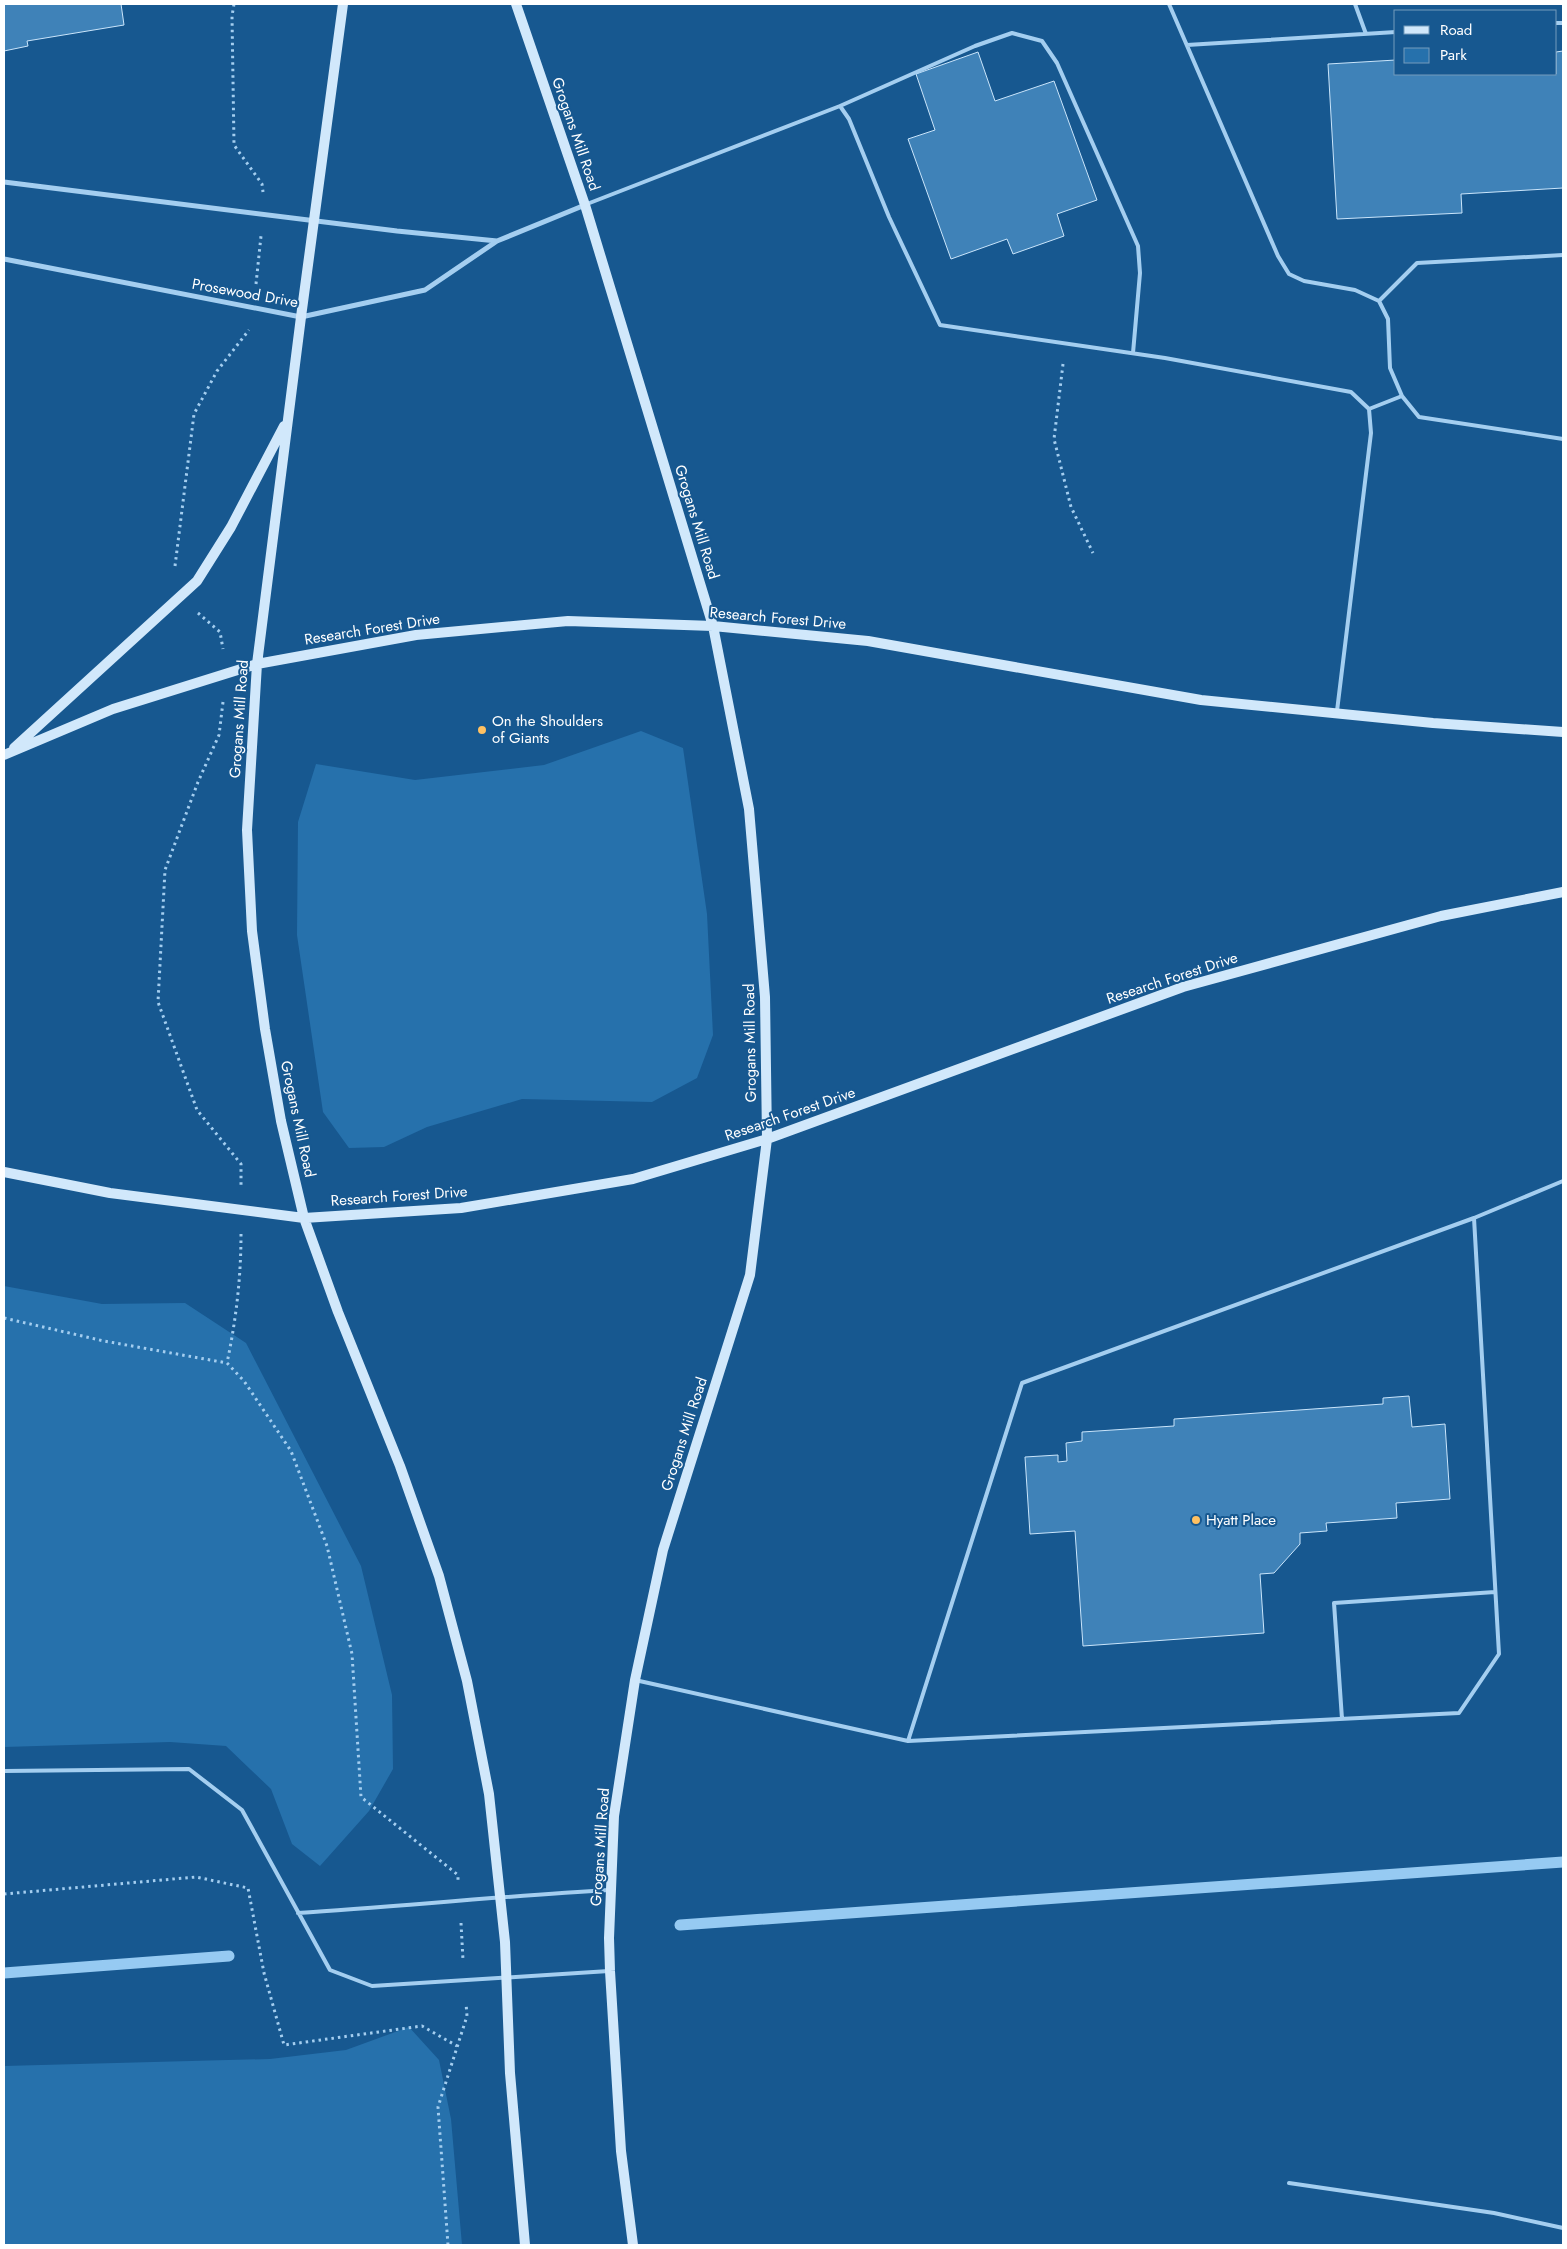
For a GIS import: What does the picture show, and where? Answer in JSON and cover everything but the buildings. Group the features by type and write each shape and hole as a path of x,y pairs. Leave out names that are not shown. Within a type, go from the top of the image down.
{"main road":[{"name":"Grogans Mill Road","path":"343,4 300,317 258,664 247,830 252,930 265,1029 281,1121 304,1218 338,1312 400,1466 440,1576 467,1681 489,1794 505,1942 510,2073 525,2245"},
{"name":"Grogans Mill Road","path":"516,4 585,205 713,626 750,809 765,997 767,1139 750,1275 663,1550 635,1680 614,1816 610,1971 621,2151 633,2245"},
{"path":"5,754 197,581 231,527 288,418"},
{"name":"Research Forest Drive","path":"5,754 113,709 258,664 416,635 568,620 713,626 868,641 1201,700 1433,723 1563,732"},
{"name":"Research Forest Drive","path":"4,1172 110,1193 304,1218 461,1208 624,1181 767,1139 1182,987 1441,916 1563,892"}],"street":[{"name":"Prosewood Drive","path":"4,182 497,241"},
{"name":"Prosewood Drive","path":"4,260 300,317 426,290 497,241 585,205"}],"lane":[{"path":"1169,4 1278,256 1289,274 1304,281 1355,290 1379,301 1388,319 1390,368 1402,396 1419,417 1563,438"},
{"path":"1355,4 1366,34"},
{"path":"1187,45 1394,32"},
{"path":"585,205 840,106 974,46 1012,33 1042,41 1057,63 1138,246 1140,273 1133,353"},
{"path":"840,106 849,119 889,216 940,325 1133,353 1351,392 1369,409 1371,433 1337,714"},
{"path":"1379,301 1417,263 1563,254"},
{"path":"1369,409 1402,396"},
{"path":"908,1742 1022,1383 1474,1218 1563,1181"},
{"path":"635,1680 908,1742 1460,1713 1499,1654 1474,1218"},
{"path":"1342,1719 1334,1603 1495,1592"},
{"path":"4,1771 189,1769 242,1810 330,1970 372,1986 610,1971"},
{"path":"298,1913 460,1902 500,1896 611,1890"},
{"path":"1289,2183 1494,2213 1563,2228"}],"path":[{"path":"1066,343 1054,439 1070,507 1093,553"},
{"path":"4,1318 104,1341 227,1363"},
{"path":"4,1894 196,1877 248,1888 264,1973 284,2045 422,2026 457,2046"}],"green space":[{"path":"641,731 683,748 707,914 713,1035 697,1078 652,1102 522,1099 427,1127 384,1147 349,1148 323,1112 297,935 298,822 316,764 415,780 544,765"},
{"path":"4,1286 102,1304 185,1303 246,1343 361,1566 392,1695 393,1769 369,1811 320,1866 292,1844 271,1789 226,1746 170,1742 4,1747"},
{"path":"409,2027 439,2060 451,2119 462,2245 4,2245 4,2066 270,2059 346,2050"}],"waterway":[{"path":"680,1925 1563,1862"},
{"path":"4,1973 229,1956"}],"place":[{"name":"On the Shoulders of Giants","path":"482,730"},
{"name":"Hyatt Place","path":"1196,1520"}]}
